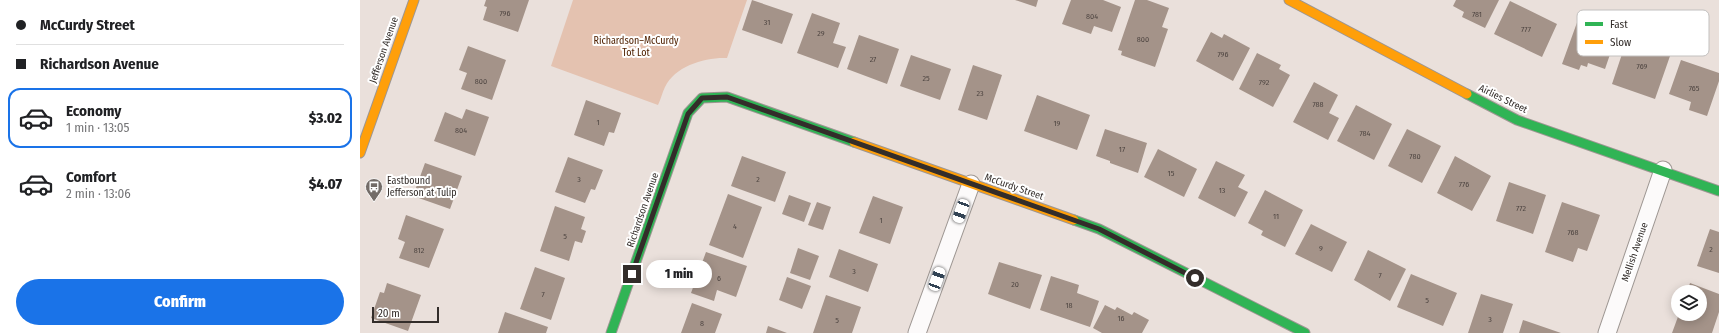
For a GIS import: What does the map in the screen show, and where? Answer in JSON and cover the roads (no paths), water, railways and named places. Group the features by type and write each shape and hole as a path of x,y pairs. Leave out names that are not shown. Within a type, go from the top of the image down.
{"street":[{"name":"Jefferson Avenue","path":"360,153 414,0"},
{"name":"Airlies Street","path":"1290,0 1517,120 1663,170 1719,191"},
{"name":"McCurdy Street","path":"702,98 727,97 1099,229 1305,333"},
{"name":"Richardson Avenue","path":"611,333 688,114 702,98"},
{"name":"Mellish Avenue","path":"1607,333 1663,170"},
{"path":"917,333 971,184"}],"place":[{"name":"Eastbound Jefferson at Tulip","path":"374,202"}],"park label":[{"name":"Richardson–McCurdy Tot Lot","path":"636,46"}]}
